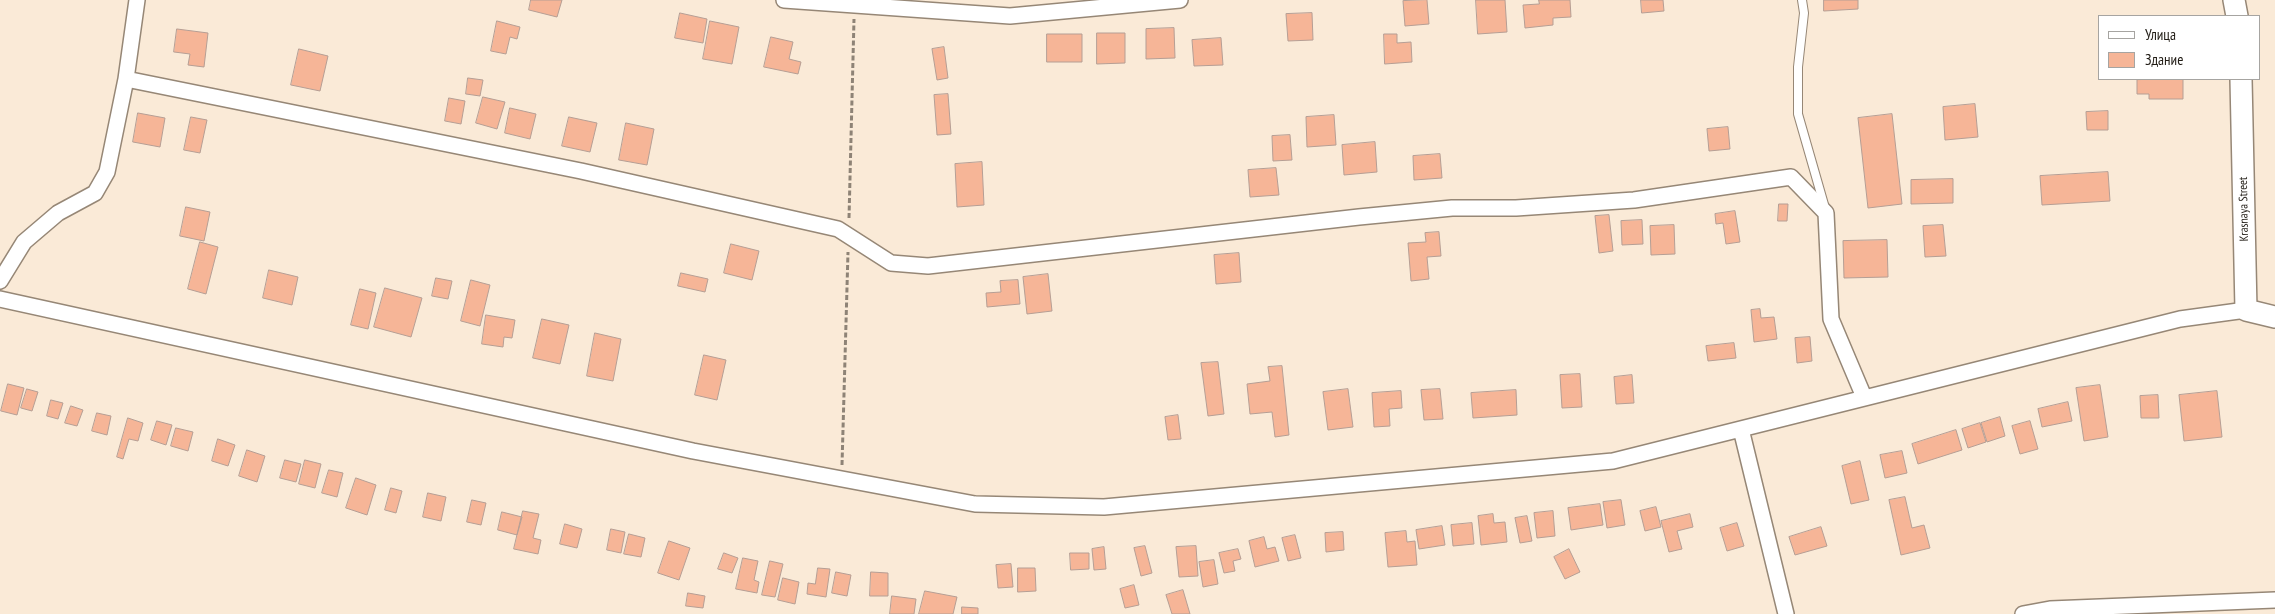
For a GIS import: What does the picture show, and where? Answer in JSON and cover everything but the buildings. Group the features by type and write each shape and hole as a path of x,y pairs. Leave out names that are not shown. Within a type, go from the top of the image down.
{"main road":[{"path":"2234,0 2237,15"},
{"name":"Krasnaya Street","path":"2241,80 2246,310"},
{"path":"2246,310 2275,317"}],"street":[{"path":"0,281 24,242 58,213 95,193 107,172 126,79 137,0"},
{"path":"784,0 1010,16 1180,0"},
{"path":"126,79 581,170 838,229 891,263 928,266 1452,208 1516,208 1634,200 1791,178 1826,213 1831,319 1864,397"},
{"path":"0,299 693,451 975,504 1104,507 1613,461 2180,318 2246,310"},
{"path":"1741,429 1786,614"},
{"path":"2023,614 2275,600"}],"lane":[{"path":"1802,0 1804,13 1798,67 1798,114 1826,213"}]}
